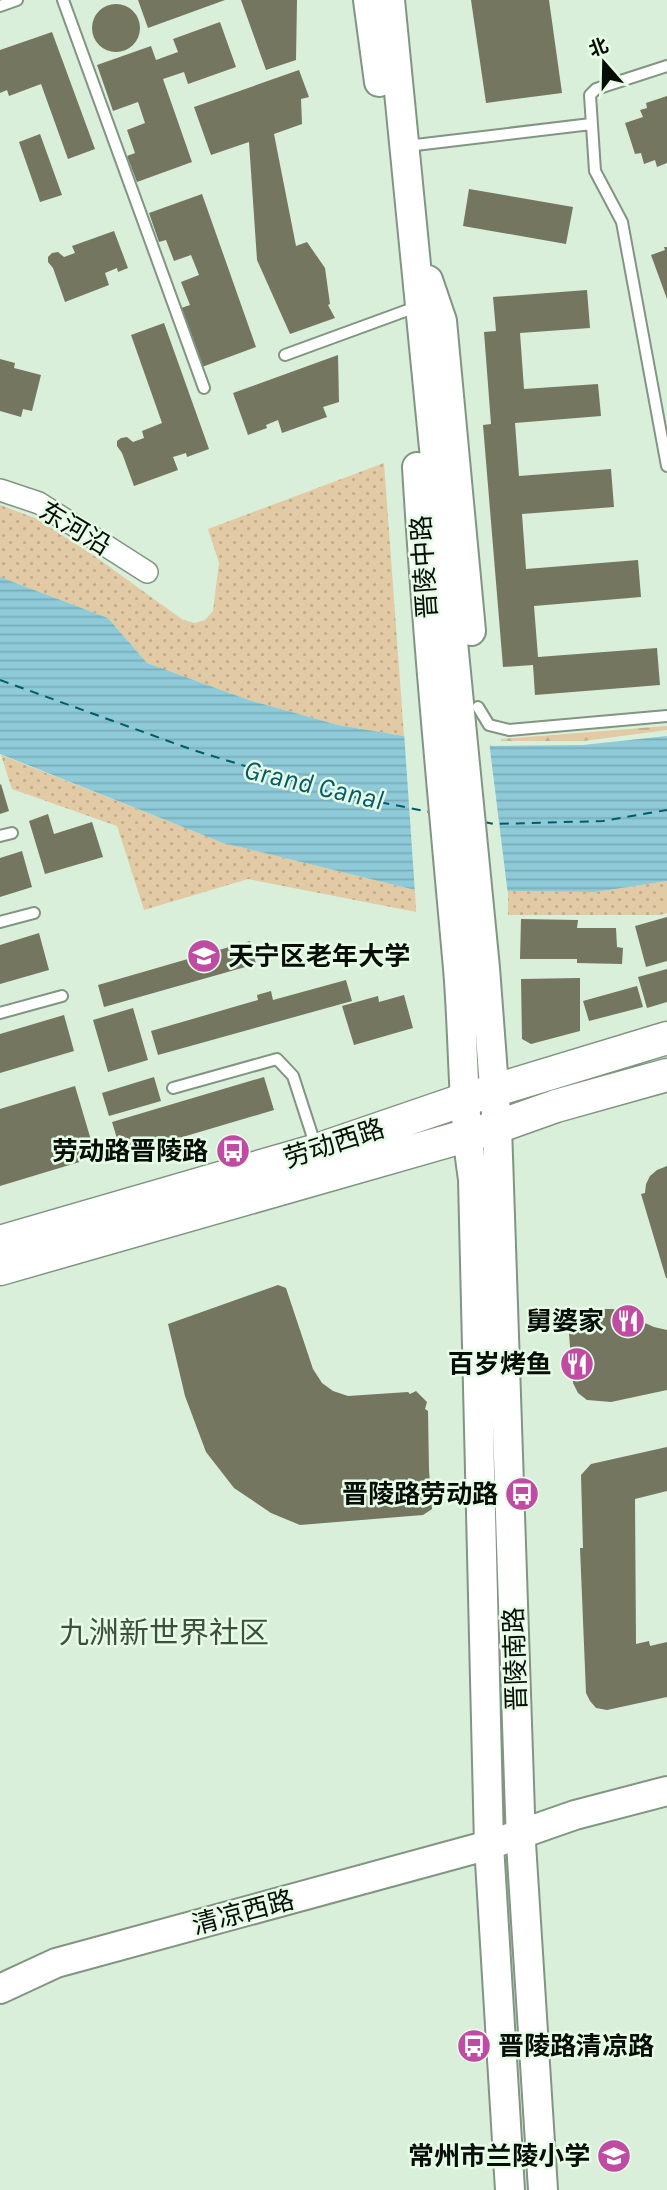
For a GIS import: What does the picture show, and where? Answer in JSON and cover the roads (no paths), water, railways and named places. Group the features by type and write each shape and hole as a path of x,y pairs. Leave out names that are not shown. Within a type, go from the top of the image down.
{"main road":[{"name":"晋陵中路","path":"368,0 408,310 424,576 457,708"},
{"name":"晋陵中路","path":"390,0 457,708 472,971 494,1091 497,1127"},
{"name":"晋陵中路","path":"466,1135 463,1100 472,971"},
{"name":"劳动西路","path":"0,1242 317,1150 463,1100 667,1038"},
{"name":"劳动西路","path":"0,1269 497,1127 556,1106 667,1075"},
{"name":"晋陵南路","path":"497,1127 522,1838 542,2190"},
{"name":"晋陵南路","path":"466,1135 473,1180 489,1844 510,2190"},
{"name":"清凉西路","path":"522,1838 575,1815 667,1791"},
{"name":"清凉西路","path":"0,1989 56,1963 489,1844 522,1838 578,1835 667,1810"}],"street":[{"name":"东河沿","path":"0,490 39,503 147,572"}],"lane":[{"path":"0,6 16,0"},
{"path":"63,0 204,388"},
{"path":"667,66 596,89 590,94 595,171 622,222 667,466"},
{"path":"404,146 591,124"},
{"path":"285,355 408,310"},
{"path":"457,708 489,725 509,730 667,716"},
{"path":"0,836 12,833"},
{"path":"0,922 34,913"},
{"path":"0,1013 62,996"},
{"path":"173,1088 277,1059 293,1076 317,1150"}],"water":[{"name":"Grand Canal","path":"0,577 108,618 147,663 249,700 338,725 404,736 495,746 583,745 667,736 667,881 596,892 415,890 223,843 0,754"}],"place":[{"name":"天宁区老年大学","path":"204,956"},
{"name":"劳动路晋陵路","path":"233,1151"},
{"name":"舅婆家","path":"628,1321"},
{"name":"百岁烤鱼","path":"577,1364"},
{"name":"晋陵路劳动路","path":"522,1494"},
{"name":"晋陵路清凉路","path":"474,2046"},
{"name":"常州市兰陵小学","path":"614,2156"}],"district":[{"name":"九洲新世界社区","path":"164,1633"}]}
